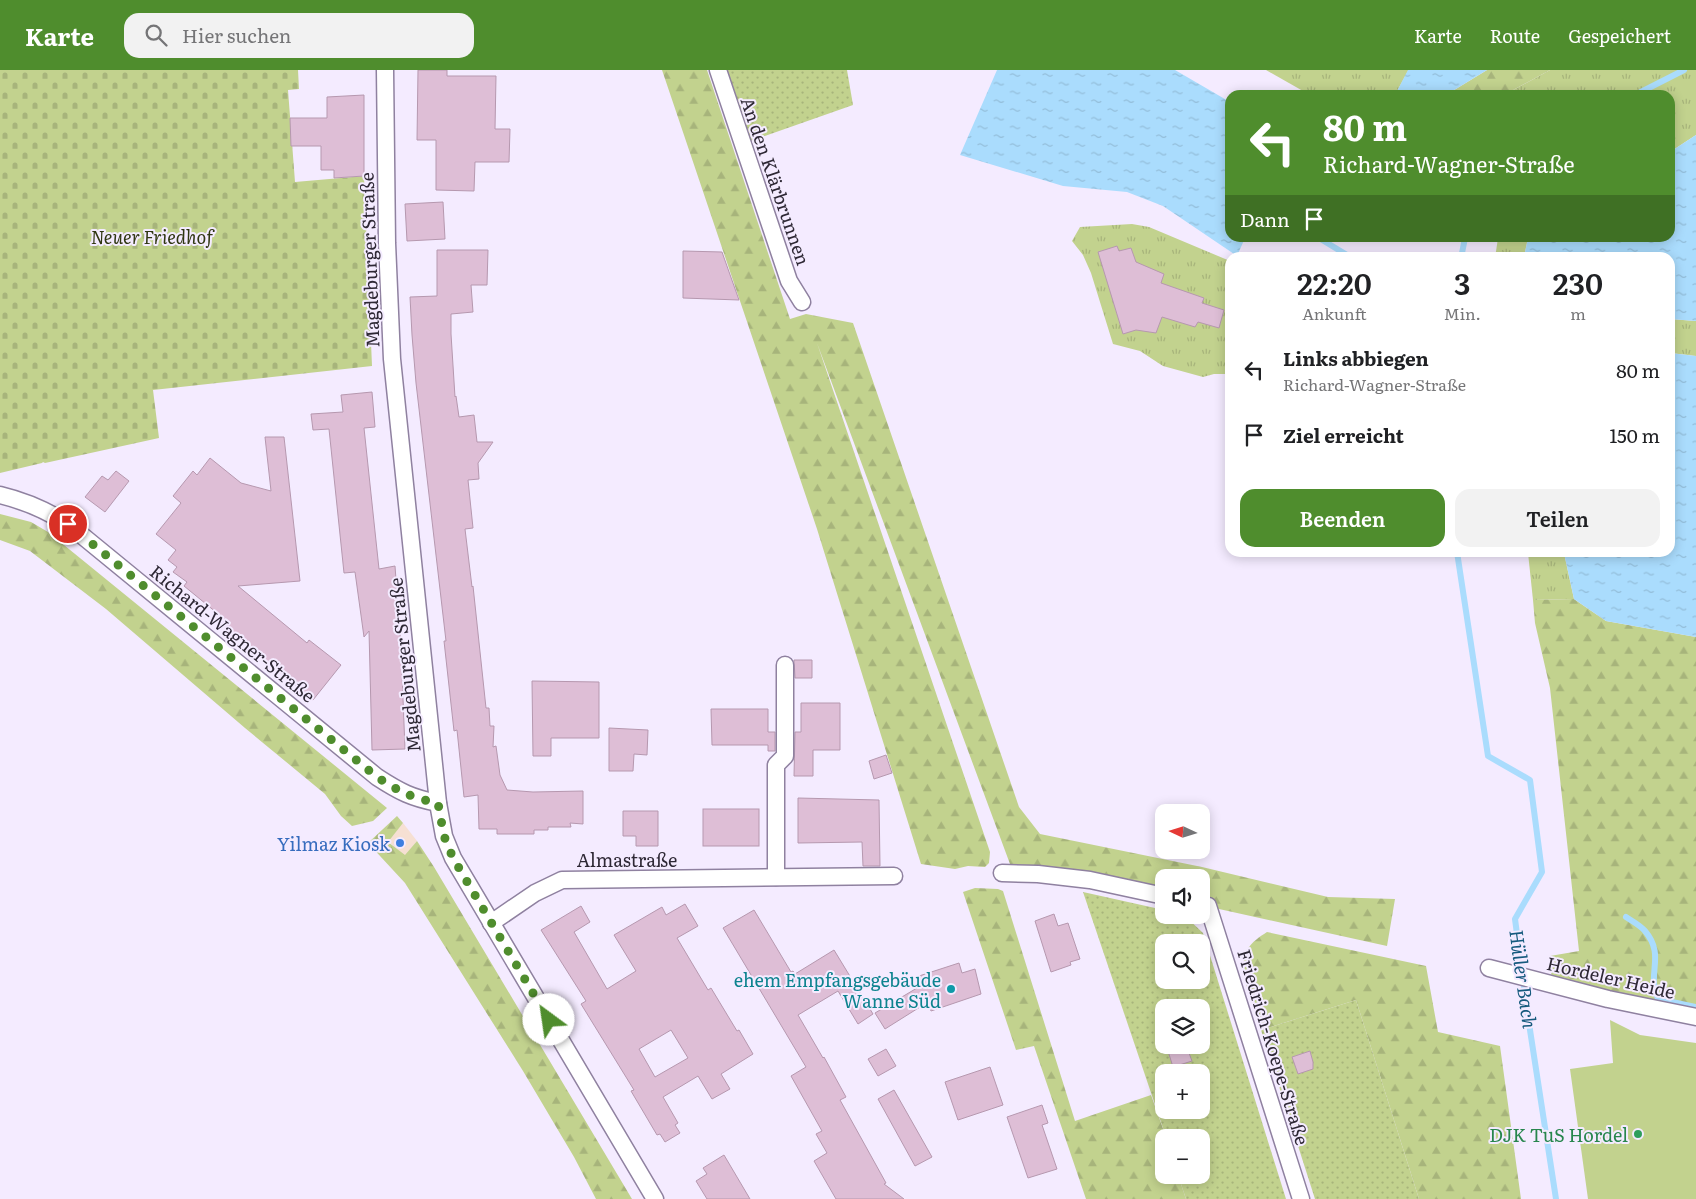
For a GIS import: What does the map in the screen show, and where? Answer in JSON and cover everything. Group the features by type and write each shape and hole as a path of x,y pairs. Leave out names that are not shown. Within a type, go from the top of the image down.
{"street":[{"name":"Magdeburger Straße","path":"385,70 386,224 392,359 438,803 444,836 453,858 655,1199"},
{"name":"An den Klärbrunnen","path":"718,70 789,281 802,302"},
{"name":"Richard-Wagner-Straße","path":"0,495 24,501 49,512 68,524 377,777 399,792 416,799 438,803"},
{"path":"776,877 776,765 785,756 785,665"},
{"path":"1002,873 1038,874 1090,880 1155,894"},
{"name":"Almastraße","path":"491,923 534,893 562,880 894,876"},
{"name":"Friedrich-Koepe-Straße","path":"1210,921 1301,1199"},
{"name":"Hordeler Heide","path":"1489,968 1608,999 1696,1017"}],"shaded area":[{"name":"Yilmaz Kiosk","path":"403,823 417,841 405,856 388,841"}],"green space":[{"name":"Neuer Friedhof","path":"0,70 298,70 299,89 288,90 295,182 364,176 372,366 153,390 159,438 0,473"},
{"path":"662,70 707,70 790,319 806,314 853,323 1019,807 1040,834 1155,857 1155,859 1202,867 1328,897 1395,899 1387,946 1210,907 1210,869 1155,869 1155,894 1038,874 1010,864 817,343 990,852 989,863 985,867 968,866 955,869 921,864 817,529"},
{"path":"718,70 847,70 853,105 742,144"},
{"path":"1266,70 1408,70 1398,90 1301,90"},
{"path":"1487,70 1550,70 1513,90 1454,90"},
{"path":"1550,70 1696,70 1696,135 1675,149 1675,90 1513,90"},
{"path":"1132,224 1149,227 1225,259 1225,374 1203,377 1163,366 1140,351 1113,344 1091,273 1083,255 1072,241 1080,227"},
{"path":"1497,242 1527,242 1525,252 1496,252"},
{"path":"1675,319 1696,321 1696,356 1675,354"},
{"path":"0,514 31,522 48,532 387,808 373,821 352,826 341,816 325,794 106,609 30,551 0,540"},
{"path":"1528,557 1565,557 1574,599 1533,600"},
{"path":"1574,599 1606,621 1696,637 1696,1017 1552,984 1550,956 1579,951 1550,688 1535,623 1533,600"},
{"path":"397,816 403,823 388,842 405,855 417,841 632,1199 596,1199 574,1157 523,1071 405,883 368,843"},
{"path":"975,888 1003,891 1075,1121 1151,1095 1155,1106 1155,1119 1160,1119 1163,1129 1155,1129 1155,1184 1181,1184 1186,1199 1086,1199 1034,1046 1016,1050 963,892"},
{"path":"1083,892 1155,908 1155,924 1194,924 1203,933 1155,934 1155,989 1210,989 1210,955 1286,1199 1186,1199 1181,1184 1210,1184 1210,1129 1163,1129 1160,1119 1210,1119 1210,1064 1155,1064 1155,1105"},
{"path":"1267,932 1426,966 1438,1032 1500,1046 1521,1199 1419,1199 1356,1000 1261,1030 1245,978 1244,958 1251,945"},
{"path":"1356,1000 1419,1199 1315,1199 1261,1030"},
{"name":"DJK TuS Hordel","path":"1610,1020 1640,1035 1696,1043 1696,1199 1588,1199 1570,1069 1613,1063"}],"water":[{"path":"997,70 1175,70 1225,99 1225,242 1243,242 1239,252 1231,252 1163,206 1127,192 1063,186 960,155"},
{"path":"1408,70 1487,70 1454,90 1398,90"},
{"path":"1696,135 1696,321 1675,319 1675,252 1525,252 1527,242 1675,242 1675,149"},
{"path":"1675,354 1696,356 1696,637 1606,621 1574,599 1565,557 1675,557"}],"building":[{"path":"418,70 447,70 447,76 496,76 495,129 510,129 509,162 475,162 474,191 436,190 436,140 417,140"},
{"path":"364,95 364,176 334,178 334,170 321,170 321,146 291,146 290,118 327,118 327,97"},
{"path":"443,202 445,239 407,241 405,204"},
{"path":"1117,246 1119,251 1131,248 1136,262 1164,274 1161,283 1204,298 1202,303 1224,310 1219,328 1198,322 1195,327 1162,317 1156,333 1136,330 1123,334 1098,252"},
{"path":"437,250 488,250 487,285 471,285 473,312 451,314 451,334 455,397 459,417 474,415 477,442 493,442 478,463 479,479 468,480 473,528 465,529 486,708 489,708 490,726 494,726 493,747 496,746 500,775 507,790 533,792 583,791 583,824 570,823 571,827 548,827 548,830 534,830 534,834 497,834 497,829 479,829 478,795 464,797 457,730 454,731 444,641 446,641 416,383 410,297 437,296"},
{"path":"683,251 722,252 739,300 683,298"},
{"path":"372,392 375,427 364,428 379,569 395,566 401,648 405,749 372,750 369,631 364,637 355,572 344,573 329,429 313,430 311,414 343,412 341,395"},
{"path":"265,437 284,437 300,581 238,586 307,643 309,640 341,665 313,700 214,617 217,613 184,586 187,582 173,572 177,567 168,560 176,550 156,534 181,503 173,496 193,471 197,475 210,458 241,483 271,491"},
{"path":"116,471 129,481 105,512 85,497 102,476 108,480"},
{"path":"794,660 812,660 812,678 795,678"},
{"path":"532,681 599,682 599,738 551,738 551,756 533,756"},
{"path":"801,703 840,703 840,750 813,750 813,776 794,776 795,732 801,732"},
{"path":"711,709 768,709 768,732 775,732 775,751 768,751 768,745 712,745"},
{"path":"609,728 648,730 647,755 634,754 633,771 609,771"},
{"path":"886,755 892,773 874,779 869,761"},
{"path":"798,798 879,800 880,866 863,866 862,842 798,843"},
{"path":"703,809 759,809 759,846 703,846"},
{"path":"623,811 658,811 658,846 636,846 636,836 623,836"},
{"path":"685,904 698,926 677,938 708,990 711,988 753,1054 721,1074 730,1089 712,1099 698,1076 663,1097 678,1123 675,1125 680,1133 665,1142 660,1134 657,1135 631,1091 634,1090 581,1004 586,1001 541,930 581,906 590,922 574,932 607,989 636,971 614,935 662,907 666,915","holes":["671,1030 688,1058 655,1077 639,1049"]},
{"path":"754,910 791,972 793,971 795,974 834,950 873,1014 858,1024 838,991 798,1015 846,1097 840,1100 886,1183 884,1184 904,1199 836,1199 814,1161 827,1153 816,1134 822,1131 791,1076 806,1067 723,928"},
{"path":"1054,914 1058,926 1068,923 1080,959 1070,962 1071,965 1051,972 1035,921"},
{"name":"ehem Empfangsgebäude Wanne Süd","path":"959,963 962,973 975,969 981,994 931,1011 928,1002 885,1029 875,1013 922,985 919,976"},
{"path":"886,1049 896,1066 878,1076 868,1059"},
{"path":"1310,1051 1313,1069 1298,1074 1292,1057"},
{"path":"1169,1054 1189,1054 1192,1061 1182,1064 1172,1064"},
{"path":"990,1067 1003,1105 958,1120 945,1082"},
{"path":"894,1090 932,1157 915,1166 878,1099"},
{"path":"1042,1105 1048,1123 1042,1125 1057,1169 1028,1178 1007,1117"},
{"path":"724,1155 750,1199 707,1199 696,1181 707,1174 703,1168"}],"waterway":[{"name":"Hüller Bach","path":"1645,90 1684,70"},
{"path":"1326,242 1342,252"},
{"name":"Hüller Bach","path":"1462,252 1464,242"},
{"name":"Hüller Bach","path":"1458,557 1488,756 1530,780 1542,872 1515,919 1556,1199"},
{"path":"1626,917 1643,929 1651,940 1655,957 1654,981 1658,999 1696,1007"}],"place":[{"name":"Yilmaz Kiosk","path":"400,843"},
{"name":"ehem Empfangsgebäude Wanne Süd","path":"951,989"},
{"name":"DJK TuS Hordel","path":"1638,1134"}],"route":[{"path":"68,524 377,777 399,792 416,799 438,803 444,836 453,858 549,1020"}]}
